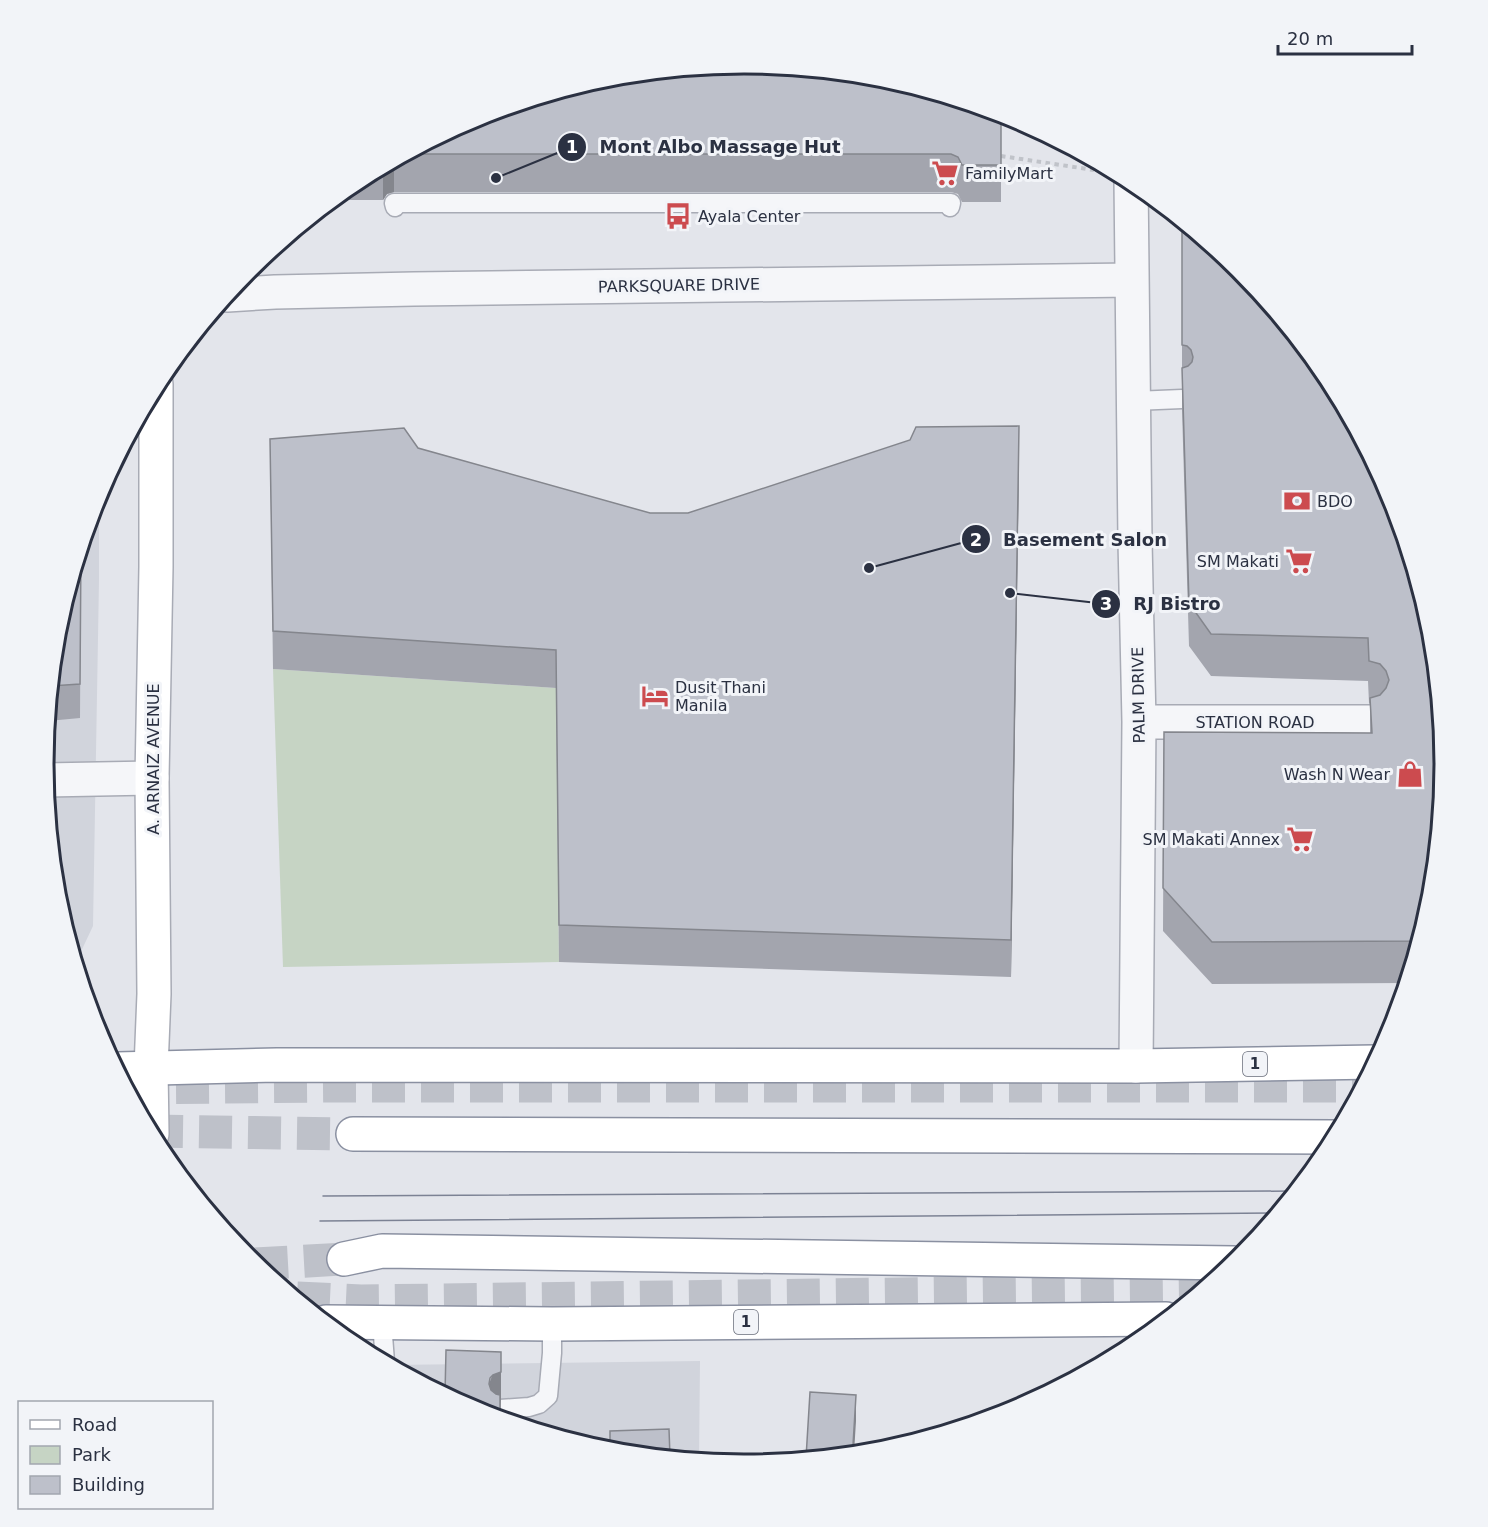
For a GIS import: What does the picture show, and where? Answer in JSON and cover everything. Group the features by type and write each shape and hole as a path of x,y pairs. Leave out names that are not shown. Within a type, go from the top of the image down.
{"main road":[{"name":"A. ARNAIZ AVENUE","path":"152,1117 156,402"},
{"name":"1","path":"125,1070 278,1065 1136,1066 1366,1062"},
{"path":"353,1134 1324,1137"},
{"path":"344,1259 382,1251 1219,1263"},
{"name":"1","path":"340,1322 552,1324 1152,1319"}],"street":[{"name":"PALM DRIVE","path":"1131,193 1139,722 1136,1066"},
{"name":"PARKSQUARE DRIVE","path":"239,294 403,289 1132,280"},
{"name":"STATION ROAD","path":"1139,722 1370,722"},
{"path":"54,780 152,778"}],"lane":[{"path":"395,207 394,203 951,203 950,207"},
{"path":"1134,401 1182,399"},
{"path":"382,1322 384,1352"},
{"path":"501,1409 529,1407 539,1404 548,1395 552,1324"}],"path":[{"path":"1001,156 1095,170"}],"shaded area":[{"path":"99,520 99,580 93,926 81,952 67,898 60,854 55,809 54,764 55,718 67,629 78,585"},
{"path":"700,1361 699,1452 654,1448 565,1430 480,1401 406,1365"}],"green space":[{"path":"273,669 556,688 559,962 283,967"}],"building":[{"path":"744,74 834,79 879,87 923,97 1001,123 1001,165 962,165 958,157 951,154 422,154 480,126 565,97 654,79"},
{"path":"1182,231 1232,276 1291,343 1342,418 1381,499 1397,542 1421,629 1433,718 1433,809 1421,898 1410,941 1212,942 1163,888 1164,732 1372,733 1370,698 1380,695 1389,680 1380,664 1369,661 1368,638 1211,634 1189,603 1182,368 1192,362 1193,357 1191,350 1182,345"},
{"path":"1019,426 1011,940 559,925 556,650 273,631 270,439 404,428 418,448 650,513 688,513 910,440 916,427"},
{"path":"81,576 80,684 59,685 67,629"},
{"path":"446,1350 501,1352 501,1372 490,1378 489,1384 491,1390 500,1395 500,1409 445,1385"},
{"path":"810,1392 856,1395 853,1445 806,1450"},
{"path":"669,1429 670,1449 610,1440 610,1431"}],"tunnel":[{"path":"135,1088 1354,1086"},
{"path":"160,1131 353,1134"},
{"path":"269,1263 344,1259"},
{"path":"309,1299 361,1301 1189,1290"}],"tram line":[{"path":"323,1196 1285,1191"},
{"path":"320,1221 1267,1213"}],"place":[{"name":"FamilyMart","path":"945,173"},
{"name":"Mont Albo Massage Hut","path":"496,178"},
{"name":"Ayala Center","path":"678,216"},
{"name":"BDO","path":"1297,501"},
{"name":"SM Makati","path":"1299,561"},
{"name":"Basement Salon","path":"869,568"},
{"name":"RJ Bistro","path":"1010,593"},
{"name":"Dusit Thani Manila","path":"655,696"},
{"name":"Wash N Wear","path":"1410,774"},
{"name":"SM Makati Annex","path":"1300,839"}]}
